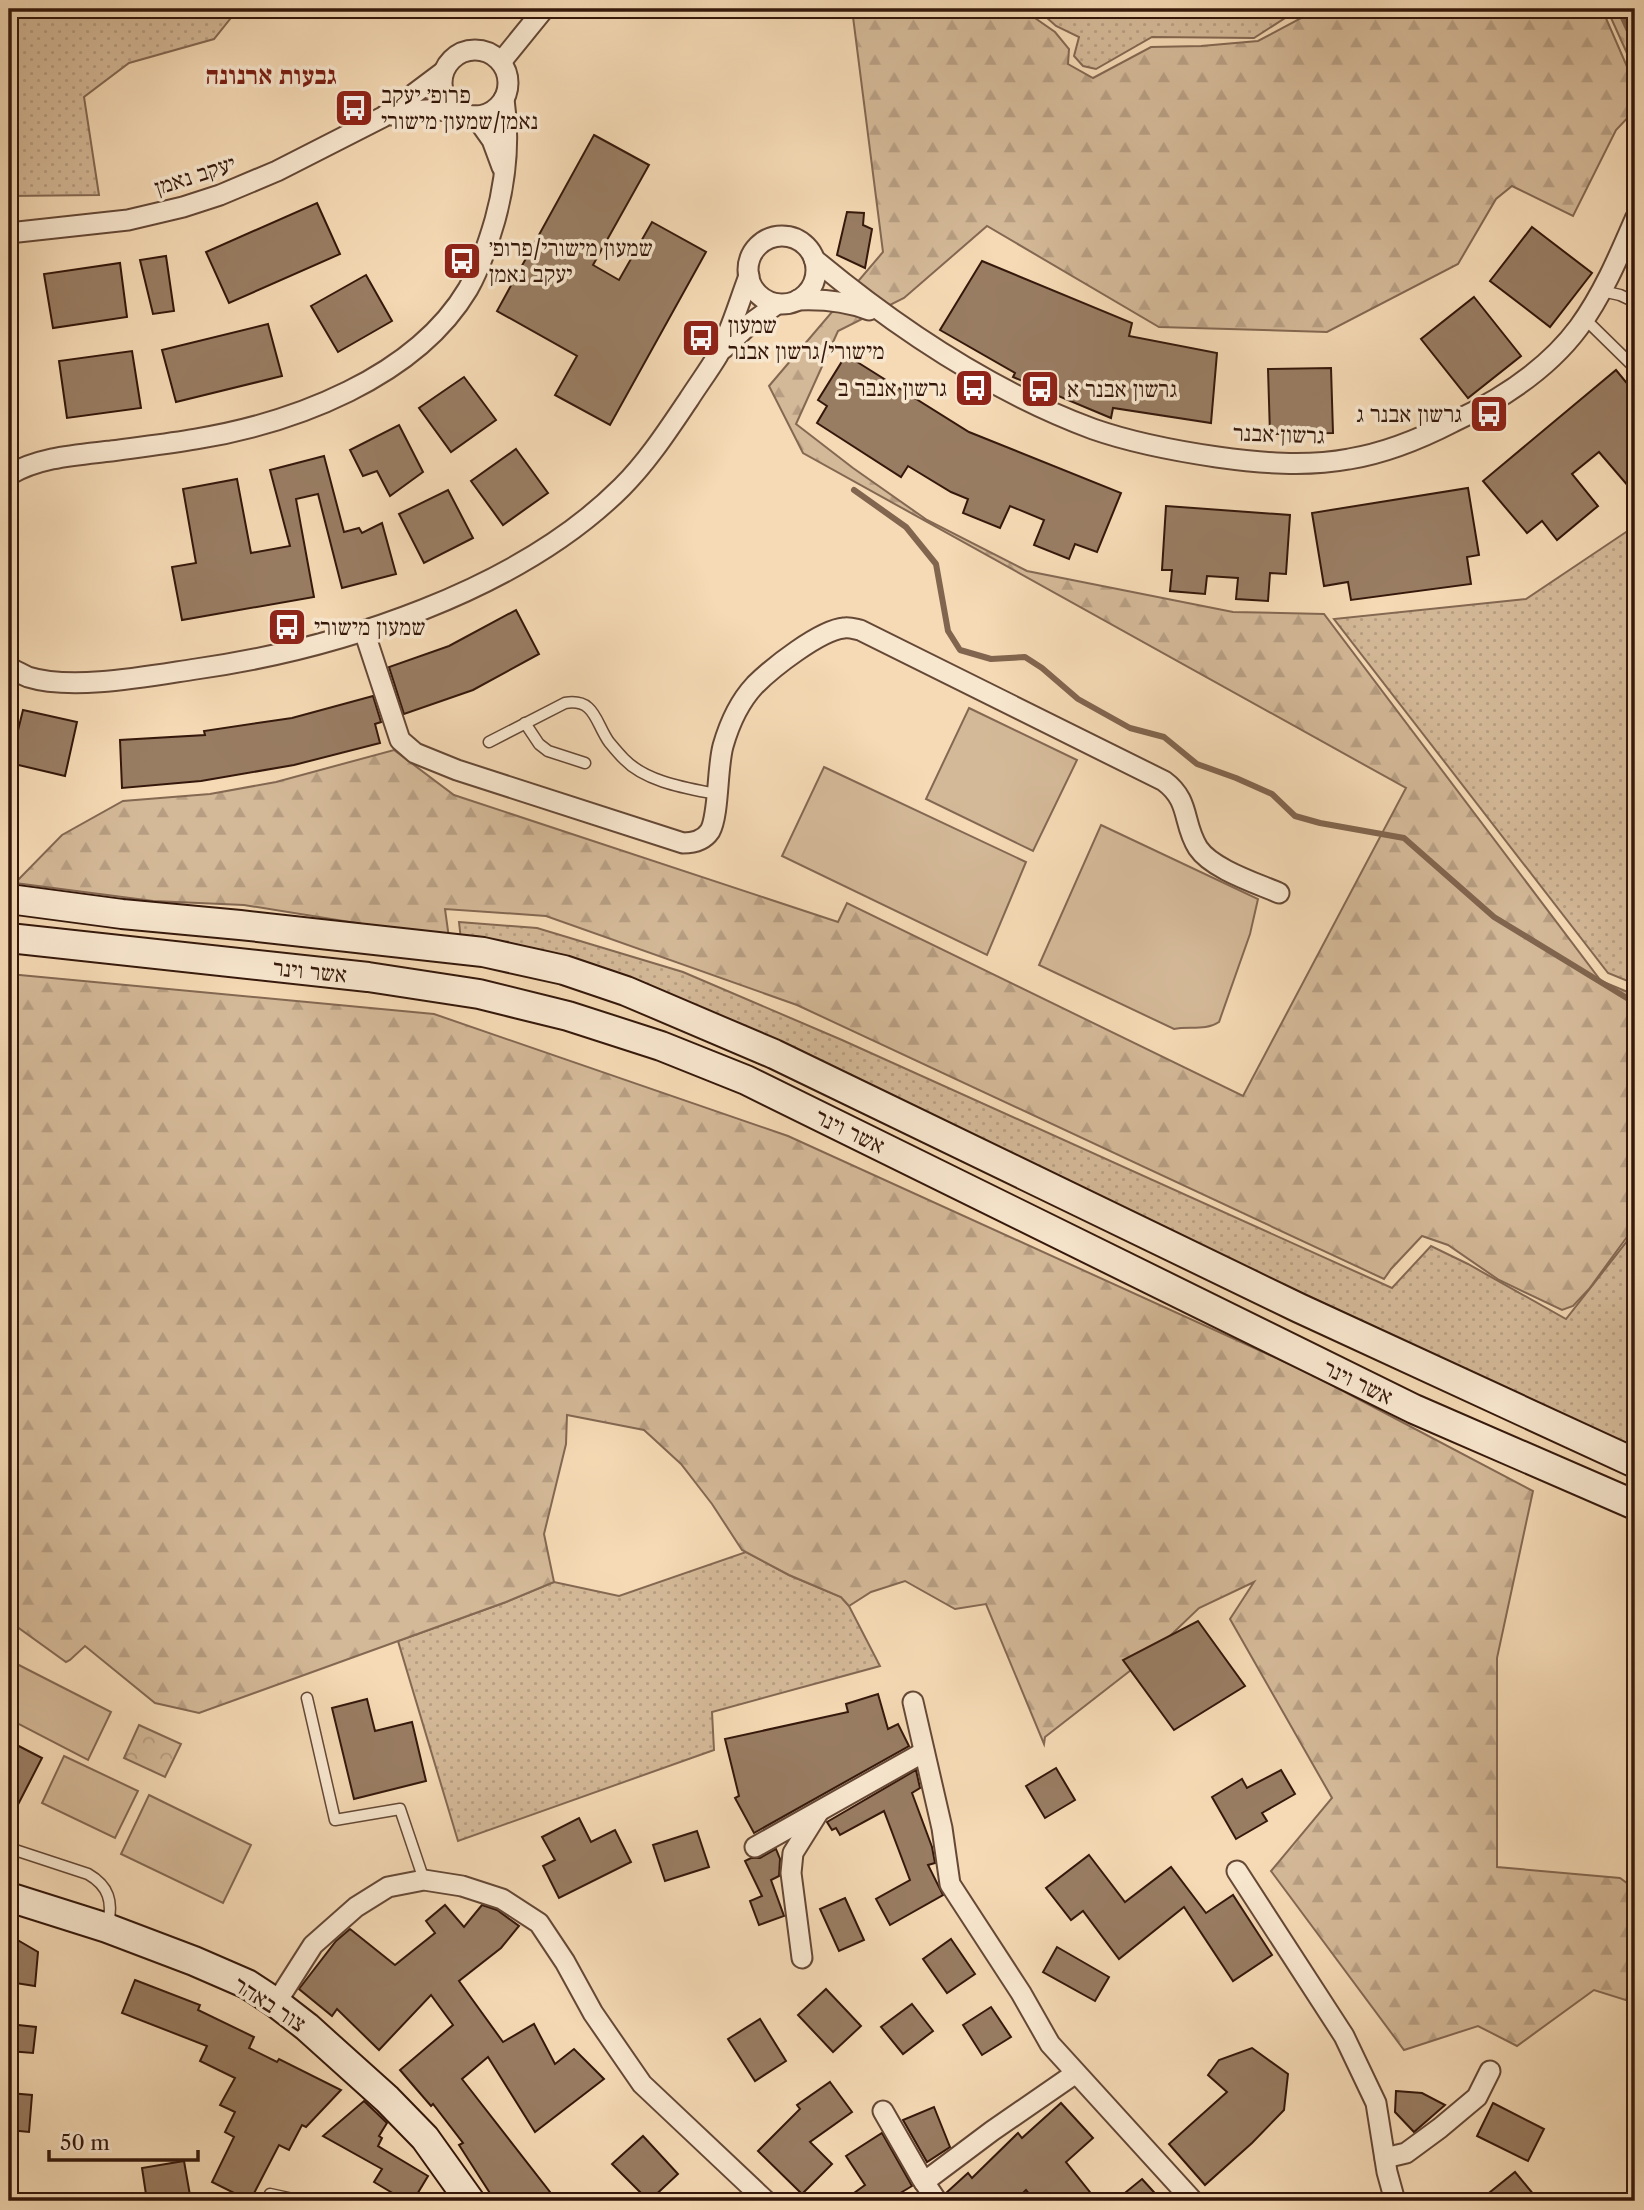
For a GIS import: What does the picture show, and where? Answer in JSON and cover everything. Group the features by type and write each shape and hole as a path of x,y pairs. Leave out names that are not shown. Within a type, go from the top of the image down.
{"main road":[{"name":"אשר וינר","path":"9,899 122,914 483,952 564,970 626,991 774,1054 1299,1308 1635,1463"},
{"name":"אשר וינר","path":"9,938 368,977 479,994 568,1016 661,1046 746,1080 1414,1409 1635,1505"},
{"name":"צור באהר","path":"9,1896 107,1928 247,1984 307,2027 387,2099 425,2138 459,2190"}],"street":[{"path":"501,62 544,9"},
{"path":"468,114 492,112 504,99 509,80 501,62 494,55 474,49 455,55 448,63 443,72 443,91 453,107 468,114 492,140 504,175"},
{"name":"יעקב נאמן","path":"9,233 118,221 183,207 258,180 383,117 443,72"},
{"path":"9,475 21,468 63,457 163,444 240,429 282,417 325,402 367,382 405,357 440,326 468,289 488,247 504,175 508,131 504,99"},
{"name":"יעקב נאמן","path":"383,117 412,109 434,108 468,114"},
{"name":"גרשון אבנר","path":"814,260 889,319 989,381 1043,408 1126,439 1183,452 1245,461 1303,463 1349,459 1412,443 1478,410 1516,386 1551,358 1584,318 1602,291 1635,219"},
{"path":"9,668 29,677 72,683 200,669 302,649 364,631 474,587 535,554 590,515 621,488 646,460 718,355 751,323 777,304 798,300 806,294 816,270 814,260 809,250 797,240 786,237 771,239 758,247 748,266 752,286 758,295 777,304"},
{"path":"718,355 749,276"},
{"name":"גרשון אבנר","path":"798,300 844,303 889,319"},
{"path":"364,631 400,740 415,753 457,770 683,843 696,843 709,833 714,820 723,746 734,715 755,686 791,656 827,633 845,627 860,630 1164,781 1176,790 1183,802 1192,836 1199,850 1222,867 1279,894"},
{"path":"913,1702 942,1828 950,1884 1021,1993 1050,2045 1192,2201"},
{"path":"755,1847 924,1752"},
{"path":"802,1958 791,1873 793,1853 821,1810"},
{"path":"1237,1871 1344,2036 1376,2103 1395,2201"},
{"path":"276,2003 313,1945 356,1907 388,1887 424,1880 462,1885 502,1899 539,1923 565,1962 593,2013 642,2084 766,2201"},
{"path":"1385,2158 1406,2153 1440,2128 1476,2097 1490,2071"},
{"path":"924,2182 1076,2073"},
{"path":"883,2111 937,2201"}],"lane":[{"path":"1602,291 1635,302"},
{"path":"1584,318 1635,368"},
{"path":"489,742 565,703 578,701 590,708 609,742 627,762 655,779 716,794"},
{"path":"525,723 539,744 548,751 585,763"},
{"path":"307,1698 335,1820 400,1809 424,1880"},
{"path":"9,1849 88,1874 97,1880 106,1889 110,1899 111,1910 107,1928"},
{"path":"270,2194 302,2201"}],"green space":[{"path":"9,9 238,9 214,39 129,63 84,97 99,195 9,196"},
{"path":"852,9 1022,9 1055,32 1069,49 1068,64 1093,78 1151,47 1258,41 1318,9 1602,9 1635,85 1635,107 1616,130 1573,216 1512,186 1496,199 1458,264 1327,332 1159,327 987,226 904,298 838,331 796,424 927,520 1027,571 1233,612 1324,614 1601,981 1635,995 1635,1226 1589,1289 1573,1306 1562,1310 1499,1280 1448,1245 1422,1236 1384,1279 797,1005 546,916 445,909 449,938 244,905 153,901 15,883 62,835 123,801 210,794 276,782 394,750 454,795 838,922 847,903 1243,1096 1406,788 803,453 769,386 883,252"},
{"path":"1037,9 1299,9 1254,38 1152,37 1096,69 1083,66 1074,56 1079,37 1056,26"},
{"path":"1607,9 1635,9 1635,71"},
{"path":"1635,526 1635,984 1608,973 1334,619 1526,599"},
{"path":"969,708 1077,760 1033,851 926,799"},
{"path":"824,767 1026,862 987,955 782,856"},
{"path":"1101,825 1258,899 1250,934 1219,1022 1214,1025 1174,1029 1039,965"},
{"path":"459,922 537,928 683,972 842,1040 1392,1288 1431,1246 1566,1319 1635,1231 1635,1448 761,1042 461,940"},
{"path":"9,974 434,1014 788,1136 1307,1372 1533,1491 1497,1658 1497,1867 1620,1878 1635,1889 1635,2003 1594,1990 1517,2046 1478,2026 1404,2050 1271,1871 1332,1798 1230,1619 1254,1582 1199,1608 1149,1656 1045,1737 1044,1744 986,1604 955,1609 905,1581 871,1592 849,1606 841,1597 789,1575 742,1550 712,1504 681,1464 644,1430 567,1415 566,1444 544,1534 554,1582 506,1602 199,1713 155,1703 85,1646 66,1662 9,1621"},
{"path":"746,1552 789,1575 841,1597 849,1606 880,1666 712,1712 714,1750 458,1841 398,1641 554,1582 619,1596"},
{"path":"9,1660 111,1712 88,1760 9,1719"},
{"path":"139,1725 181,1744 165,1777 124,1758"},
{"path":"64,1756 138,1791 115,1838 42,1803"},
{"path":"149,1795 251,1845 223,1903 121,1854"}],"building":[{"path":"594,135 649,165 593,265 619,280 652,222 706,252 610,425 555,395 577,356 497,311"},
{"path":"317,203 340,254 229,303 206,252"},
{"path":"847,212 864,213 863,225 872,229 865,268 837,255"},
{"path":"1532,227 1592,273 1550,327 1490,281"},
{"path":"166,256 174,311 153,314 140,260"},
{"path":"982,261 1132,323 1129,336 1217,353 1211,423 1113,408 1111,418 1013,377 1015,373 940,330"},
{"path":"120,263 127,317 53,328 44,274"},
{"path":"366,275 392,321 338,352 311,306"},
{"path":"1474,297 1521,356 1468,398 1421,339"},
{"path":"268,324 282,376 176,402 162,350"},
{"path":"132,351 141,408 67,418 59,361"},
{"path":"846,355 969,432 1121,493 1097,552 1075,544 1069,559 1034,545 1044,520 1010,506 1000,528 963,513 968,499 908,466 901,477 817,423 827,406 818,400"},
{"path":"1331,368 1333,433 1270,434 1268,369"},
{"path":"1616,370 1635,393 1635,494 1599,452 1572,474 1598,506 1557,540 1542,521 1527,533 1483,481"},
{"path":"464,377 496,420 451,452 419,408"},
{"path":"399,425 423,472 390,496 377,471 363,476 350,450"},
{"path":"516,449 548,493 503,525 471,481"},
{"path":"324,456 344,532 359,528 362,533 382,523 396,574 342,588 318,494 296,499 314,597 182,620 172,567 196,563 183,489 237,479 251,553 290,546 270,470"},
{"path":"1468,488 1479,555 1467,557 1471,584 1351,600 1348,582 1324,586 1312,513"},
{"path":"448,490 473,538 424,563 399,514"},
{"path":"1166,506 1290,515 1286,574 1270,573 1268,601 1236,599 1238,578 1207,576 1205,594 1170,591 1172,570 1162,570"},
{"path":"516,610 539,654 473,690 404,714 389,667 449,646"},
{"path":"373,696 381,722 375,724 380,743 294,765 201,781 122,788 120,740 205,735 204,731 292,718"},
{"path":"23,710 77,722 65,776 10,763"},
{"path":"1198,1621 1245,1686 1174,1730 1123,1660"},
{"path":"878,1694 888,1729 898,1724 909,1746 754,1833 735,1798 739,1796 725,1739 848,1712 846,1704"},
{"path":"367,1699 375,1731 412,1722 426,1781 354,1799 332,1708"},
{"path":"9,1741 42,1758 9,1822"},
{"path":"1056,1768 1075,1800 1045,1818 1026,1786"},
{"path":"916,1770 920,1788 912,1793 932,1847 935,1863 928,1865 943,1895 890,1925 876,1899 910,1880 884,1811 840,1835 836,1828 832,1830 827,1822"},
{"path":"1281,1770 1295,1794 1262,1813 1267,1821 1236,1839 1212,1797 1242,1779 1247,1788"},
{"path":"579,1818 591,1842 615,1830 631,1862 559,1898 543,1866 555,1860 542,1837"},
{"path":"697,1831 709,1867 665,1881 653,1845"},
{"path":"776,1849 780,1859 779,1876 771,1880 784,1916 759,1925 750,1901 762,1896 745,1861 760,1858"},
{"path":"1089,1855 1125,1902 1171,1867 1206,1913 1233,1895 1272,1955 1233,1981 1184,1907 1119,1959 1083,1911 1071,1920 1046,1888"},
{"path":"845,1898 864,1940 839,1951 820,1909"},
{"path":"445,1905 464,1927 482,1905 497,1910 519,1926 501,1948 459,1981 503,2042 534,2024 555,2064 574,2049 604,2079 535,2132 488,2057 462,2079 557,2201 495,2201 459,2145 463,2143 433,2104 431,2106 400,2070 453,2025 431,1995 379,2050 337,2009 332,2016 299,1989 336,1941 350,1929 395,1965 435,1933 426,1921"},
{"path":"9,1935 38,1952 35,1986 9,1982"},
{"path":"951,1939 975,1974 947,1993 923,1959"},
{"path":"1057,1947 1109,1977 1095,2001 1043,1972"},
{"path":"135,1980 200,2005 198,2010 254,2037 249,2048 277,2062 279,2059 341,2090 306,2127 302,2125 289,2150 279,2145 250,2201 212,2182 234,2137 225,2132 235,2112 220,2105 235,2078 200,2061 207,2046 122,2013"},
{"path":"826,1989 861,2026 833,2052 798,2015"},
{"path":"912,2004 933,2031 903,2054 881,2027"},
{"path":"991,2007 1011,2037 982,2055 963,2025"},
{"path":"760,2019 786,2061 755,2081 728,2039"},
{"path":"9,2024 36,2027 33,2053 9,2051"},
{"path":"1252,2048 1288,2074 1284,2110 1205,2185 1169,2144 1227,2092 1208,2075 1219,2060"},
{"path":"830,2082 852,2112 810,2142 832,2164 802,2194 758,2151 800,2109 797,2105"},
{"path":"1396,2091 1422,2093 1445,2105 1414,2132 1395,2112"},
{"path":"9,2093 32,2095 29,2132 9,2130"},
{"path":"364,2101 387,2123 379,2136 382,2138 378,2146 428,2176 413,2201 406,2201 374,2182 382,2169 323,2136"},
{"path":"1061,2103 1093,2138 1066,2162 1097,2201 1035,2201 1026,2190 1015,2201 949,2201 946,2193 968,2173 972,2178 1018,2133 1022,2138"},
{"path":"1493,2103 1544,2129 1528,2161 1477,2136"},
{"path":"934,2107 950,2147 927,2162 903,2120"},
{"path":"882,2133 912,2186 887,2201 843,2201 865,2185 846,2156"},
{"path":"643,2136 678,2174 649,2201 612,2164"},
{"path":"184,2161 191,2201 147,2201 142,2168"},
{"path":"1515,2172 1539,2201 1479,2201"},
{"path":"1142,2179 1162,2201 1115,2201"}],"waterway":[{"path":"1619,9 1635,44"},
{"path":"854,490 906,527 936,564 948,631 960,650 991,659 1025,657 1078,699 1130,728 1164,737 1197,764 1272,794 1295,816 1404,838 1494,917 1635,1003"}],"place":[{"name":"פרופ׳ יעקב נאמן/שמעון מישורי","path":"354,108"},
{"name":"שמעון מישורי/פרופ׳ יעקב נאמן","path":"462,261"},
{"name":"שמעון מישורי/גרשון אבנר","path":"701,338"},
{"name":"גרשון אנבר ב","path":"974,388"},
{"name":"גרשון אבנר א","path":"1040,389"},
{"name":"גרשון אבנר ג","path":"1489,414"},
{"name":"שמעון מישורי","path":"287,627"}],"district":[{"name":"גבעות ארנונה","path":"271,75"}]}
